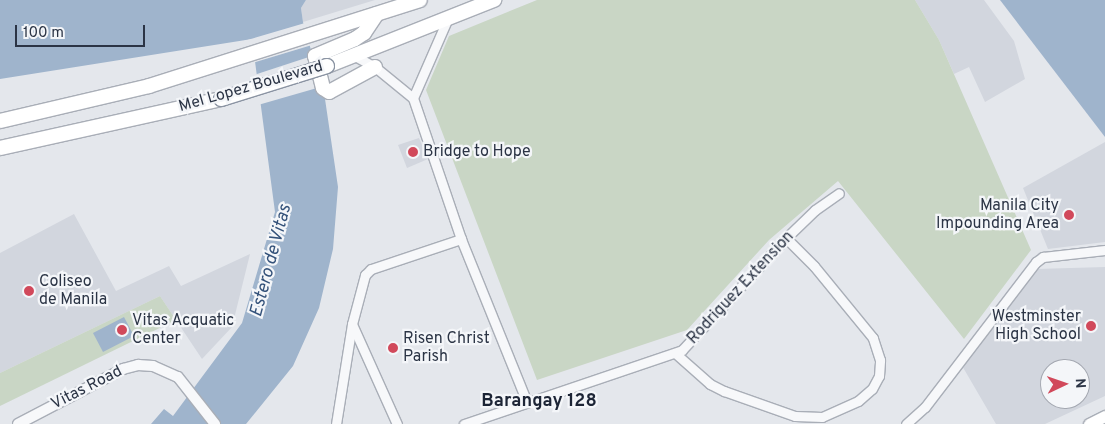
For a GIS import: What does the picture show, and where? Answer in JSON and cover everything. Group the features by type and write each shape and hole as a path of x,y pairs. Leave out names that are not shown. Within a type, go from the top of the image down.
{"highway":[{"name":"Mel Lopez Boulevard","path":"0,121 149,86 228,59 420,0"},
{"name":"Mel Lopez Boulevard","path":"0,148 221,99 355,56 494,0"},
{"path":"375,66 329,92 323,88 315,56 359,36 377,14"}],"main road":[{"path":"1089,424 1105,416"}],"street":[{"path":"413,98 449,18"},
{"path":"355,56 375,66 413,98 461,239 527,402"},
{"name":"Rodriguez Extension","path":"464,424 675,353 694,340 786,238 815,210 839,193"},
{"path":"675,353 710,384 724,391 795,416 822,417 858,401 872,390 879,376 880,360 873,338 814,266 786,238"},
{"path":"336,424 352,324 362,282 371,269 461,239"},
{"path":"906,424 924,407 1036,262 1043,257 1105,250"},
{"path":"352,324 397,424"},
{"name":"Vitas Road","path":"18,424 123,369 138,365 170,372 185,382 215,424"}],"shaded area":[{"path":"306,0 375,0 303,22 301,8"},
{"path":"915,0 984,0 1014,41 1025,79 985,102 969,67 954,74 939,40"},
{"name":"Bridge to Hope","path":"419,138 428,159 407,168 398,145"},
{"name":"Manila City Impounding Area","path":"1105,142 1105,242 1048,249 1023,188"},
{"path":"74,214 116,291 169,266 181,286 250,254 232,327 202,359 160,296 0,373 0,253"},
{"path":"1105,267 1105,396 1090,403 1090,359 1040,359 1040,409 1077,409 1045,424 996,424 961,364 1036,269"}],"green space":[{"path":"537,0 915,0 939,40 1031,250 964,339 838,181 769,240 687,330 537,380 426,90 449,36"},
{"path":"160,296 176,320 0,406 0,373"}],"water":[{"name":"Estero de Vitas","path":"0,0 306,0 301,8 303,22 325,99 338,187 333,249 319,308 293,366 246,424 151,424 164,409 173,416 242,323 275,212 252,39 0,79"},
{"path":"1000,0 1105,0 1105,137"},
{"path":"124,317 134,336 103,352 93,333"}],"pier":[{"path":"305,23 312,45 252,63 249,41 237,43"},
{"path":"315,55 324,86 258,105 254,75"}],"place":[{"name":"Bridge to Hope","path":"413,152"},
{"name":"Manila City Impounding Area","path":"1069,215"},
{"name":"Coliseo de Manila","path":"29,291"},
{"name":"Westminster High School","path":"1091,326"},
{"name":"Vitas Acquatic Center","path":"122,330"},
{"name":"Risen Christ Parish","path":"393,348"}],"district":[{"name":"Barangay 128","path":"539,402"}]}
